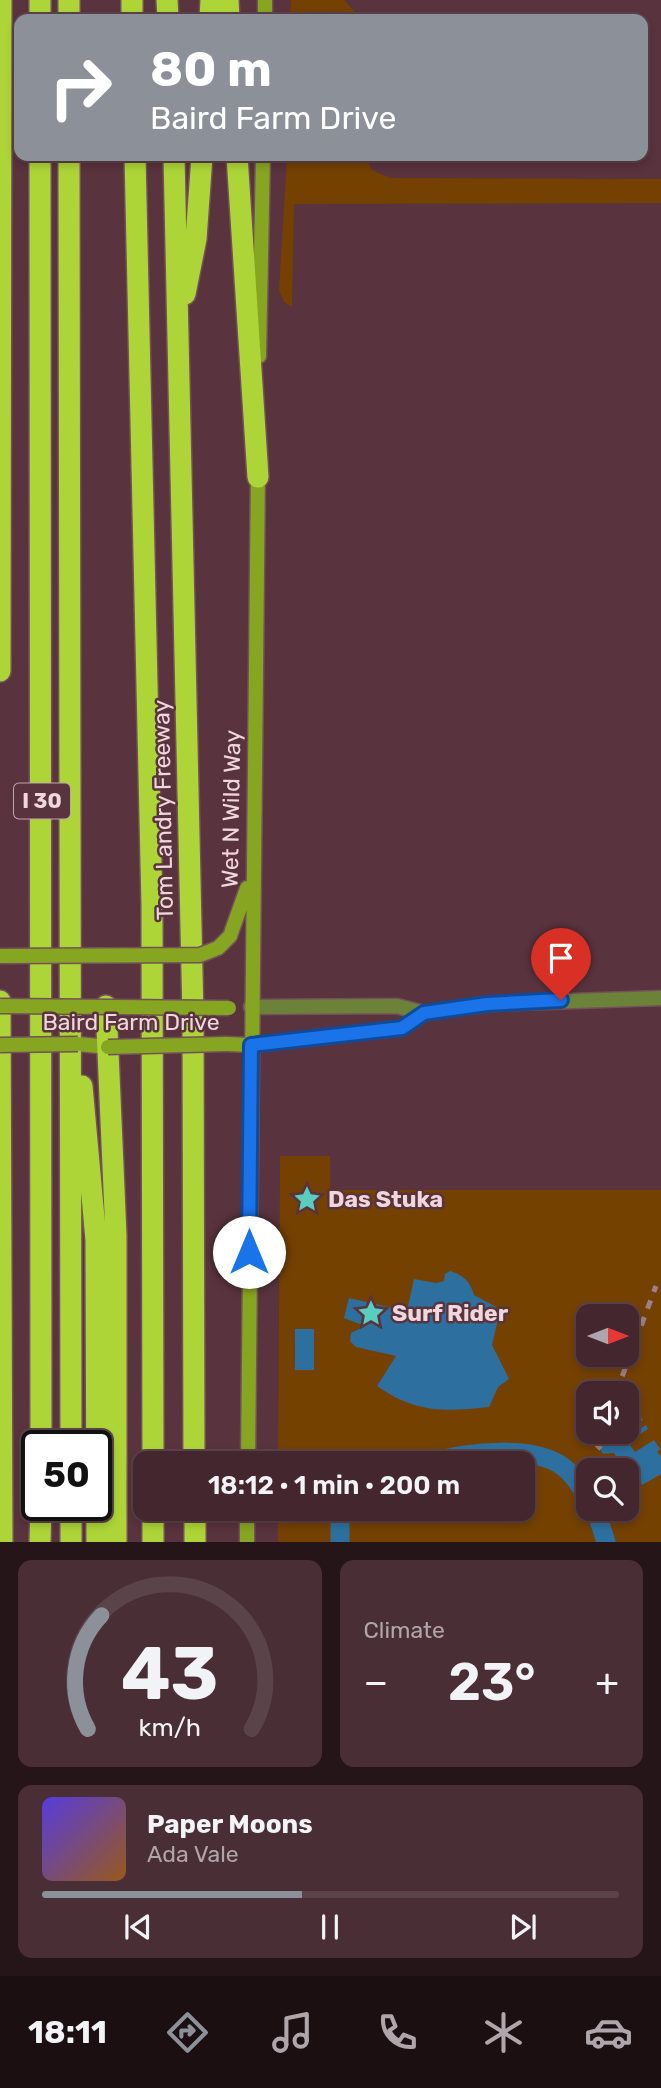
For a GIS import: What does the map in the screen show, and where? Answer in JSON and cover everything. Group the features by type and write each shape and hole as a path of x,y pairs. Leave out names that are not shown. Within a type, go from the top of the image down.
{"highway":[{"path":"0,671 1,0"},
{"name":"I 30","path":"40,161 41,1430"},
{"name":"I 30","path":"69,161 71,1430"},
{"path":"135,161 152,892 153,1451"},
{"name":"Tom Landry Freeway","path":"174,161 193,1017 194,1451"},
{"path":"177,330 196,239 202,161"},
{"path":"237,161 258,477"},
{"path":"0,1001 2,1542"},
{"path":"97,1542 107,1309 106,1006"},
{"path":"76,1007 96,1240 107,1309 116,1542"},
{"path":"40,1542 41,1521"},
{"path":"71,1521 71,1542"},
{"path":"153,1521 153,1542"},
{"path":"195,1521 195,1542"}],"main road":[{"name":"Wet N Wild Way","path":"248,1451 262,161"},
{"path":"0,956 200,955 218,948 230,936 242,909 254,856"},
{"name":"Baird Farm Drive","path":"0,1006 251,1007"},
{"name":"Baird Farm Drive","path":"0,1045 251,1045"},
{"path":"247,1521 247,1542"}],"street":[{"name":"Baird Farm Drive","path":"251,1007 397,1006 424,1013 487,1004 661,998"},
{"name":"Baird Farm Drive","path":"251,1045 402,1028 424,1013"}],"shaded area":[{"path":"291,0 344,0 354,11 354,14 290,14"},
{"path":"287,161 368,161 372,170 390,178 661,179 661,203 294,204 292,307 284,302 279,290"},
{"path":"280,1156 330,1156 330,1190 661,1190 661,1542 278,1542 278,1521 535,1521 535,1451 278,1451"}],"water":[{"path":"450,1271 465,1279 474,1295 496,1307 498,1319 492,1345 509,1379 498,1387 489,1407 444,1410 418,1406 391,1395 377,1386 396,1356 356,1347 350,1341 351,1333 365,1326 344,1318 349,1298 405,1311 404,1324 414,1279 436,1283 444,1281 445,1274"},
{"path":"295,1329 314,1329 314,1370 295,1370"},
{"path":"646,1425 648,1429 639,1435 639,1429"},
{"path":"654,1440 660,1449 657,1452 661,1456 661,1474 642,1485 639,1480 639,1458 617,1458 614,1453 603,1454 600,1449 602,1444 629,1444 635,1452"}],"waterway":[{"path":"535,1455 556,1463 576,1480"},
{"path":"340,1521 340,1542"},
{"path":"599,1521 606,1542"}],"railway":[{"path":"620,1381 656,1286"},
{"path":"597,1444 601,1449"}],"place":[{"name":"Das Stuka","path":"307,1199"},
{"name":"Surf Rider","path":"371,1313"}],"route":[{"path":"249,1252 251,1045 402,1028 424,1013 487,1004 561,1000"}]}
